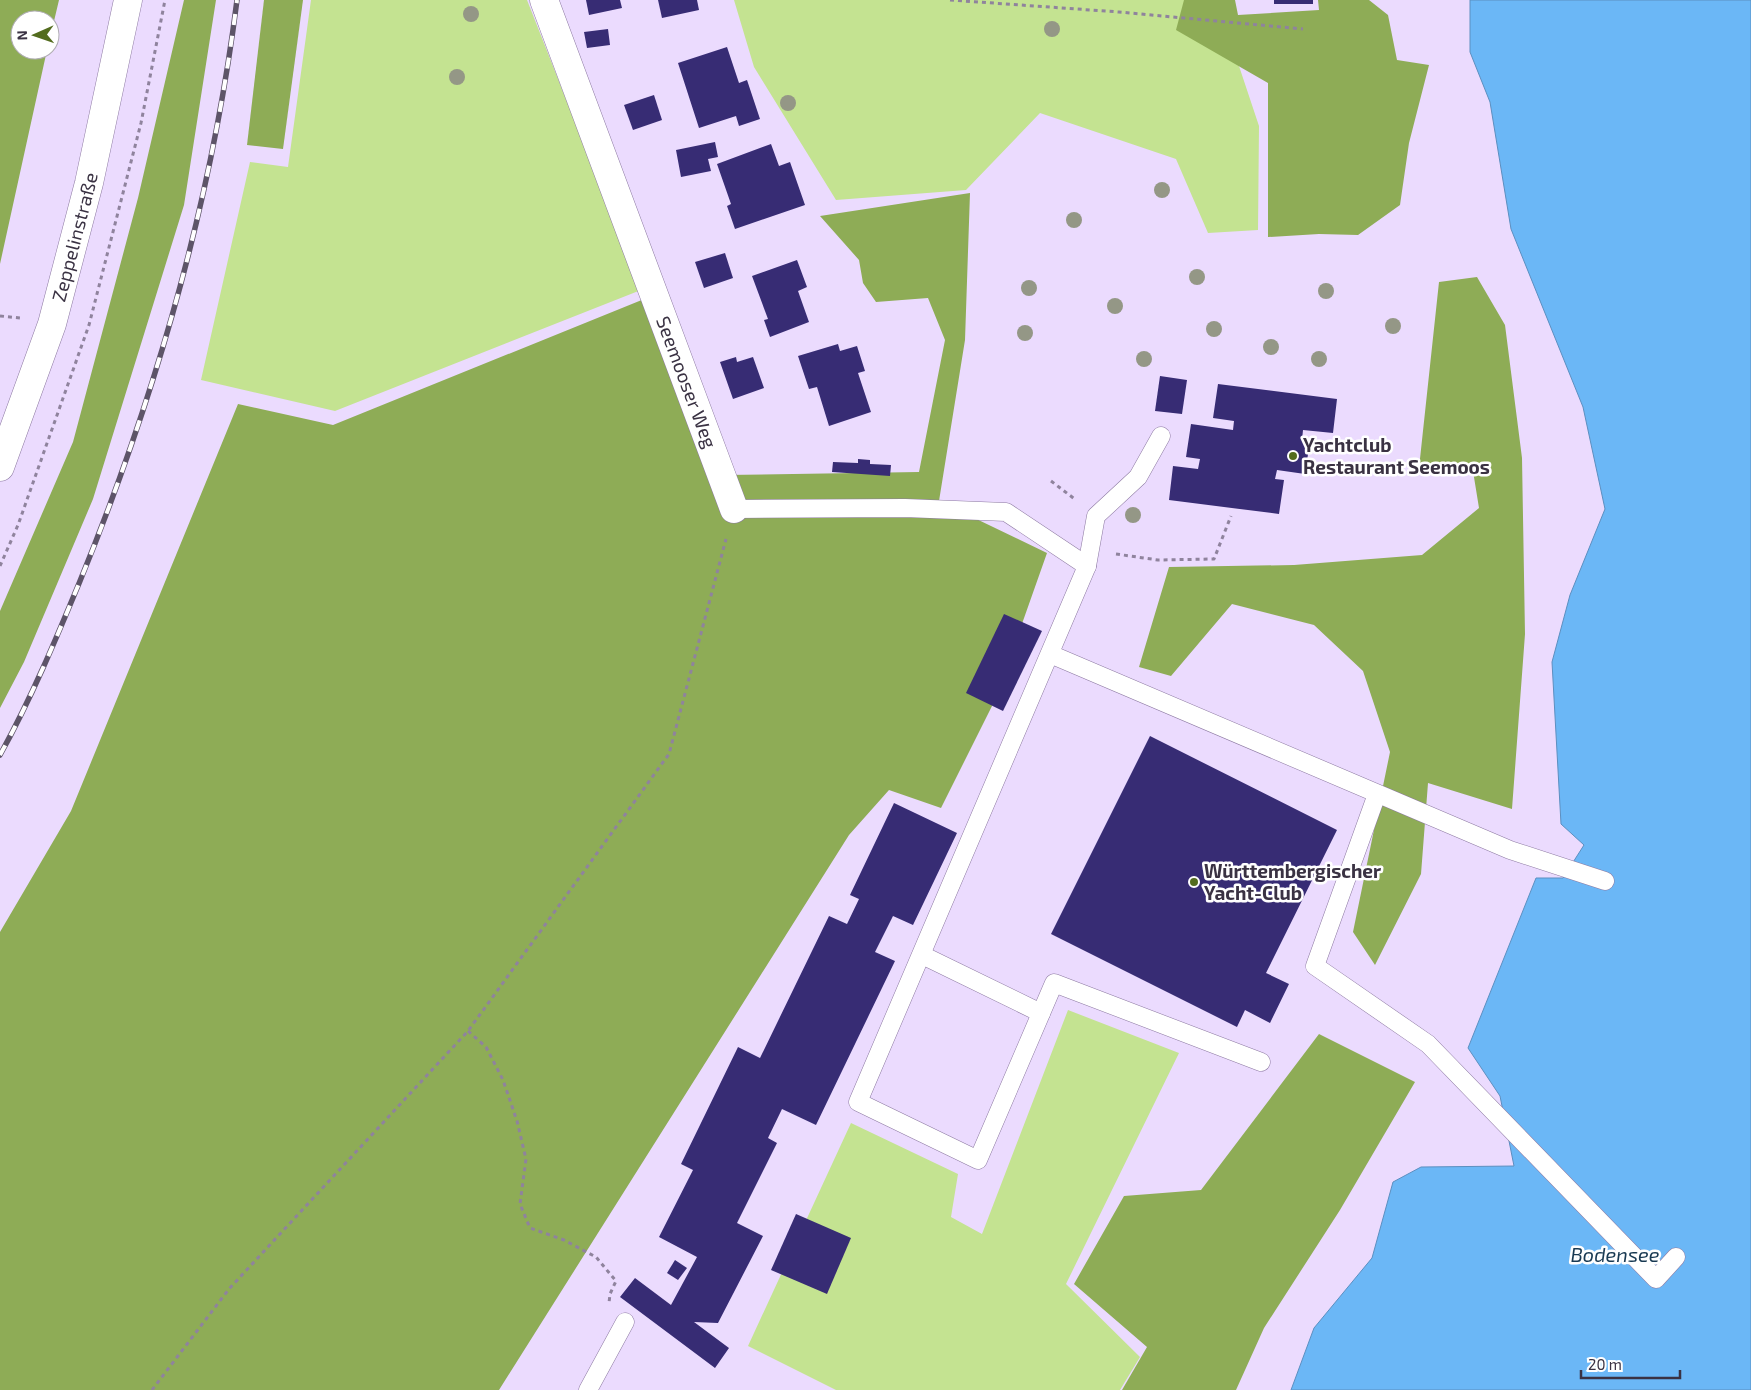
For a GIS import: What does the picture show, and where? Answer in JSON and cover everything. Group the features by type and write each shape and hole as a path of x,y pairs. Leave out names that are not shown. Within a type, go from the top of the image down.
{"street":[{"name":"Zeppelinstraße","path":"0,467 52,324 89,183 128,0"},
{"name":"Seemooser Weg","path":"544,0 734,509"}],"lane":[{"path":"1162,436 1138,477 1096,516 1089,558 1050,654 858,1102 978,1160 1054,983 1261,1062"},
{"path":"734,509 905,508 1006,512 1089,558"},
{"path":"1050,654 1510,850 1605,881"},
{"path":"1377,794 1315,966 1428,1044 1656,1279 1676,1257"},
{"path":"922,955 1041,1013"},
{"path":"588,1390 625,1322"}],"path":[{"path":"950,0 1119,12 1303,30"},
{"path":"0,316 20,318"},
{"path":"1051,481 1061,489"},
{"path":"152,1390 229,1290 468,1031 669,754 734,509"},
{"path":"1089,558 1214,559 1231,516"},
{"path":"468,1031 486,1047 502,1080 517,1121 526,1158 520,1204 530,1228 564,1240 596,1257 616,1281 610,1294 608,1308"}],"green space":[{"path":"0,0 59,0 57,10 10,10 10,60 45,60 0,264"},
{"path":"184,0 216,0 184,205 93,499 24,662 0,708 0,611 73,442 138,198"},
{"path":"264,0 303,0 283,149 247,145"},
{"path":"311,0 527,0 641,290 335,411 201,380 250,162 288,167"},
{"path":"734,0 1217,0 1259,126 1258,230 1208,233 1176,159 1040,113 966,190 836,200 754,67"},
{"path":"1184,0 1235,0 1238,15 1319,10 1318,0 1369,0 1388,15 1397,60 1429,65 1409,143 1400,205 1358,235 1319,234 1268,237 1268,83 1176,30"},
{"path":"970,193 965,340 939,501 1047,553 995,700 941,808 889,790 849,835 499,1390 0,1390 0,932 71,811 238,404 333,425 659,293 725,475 919,472 945,340 928,298 876,302 863,283 859,260 820,216"},
{"path":"1477,277 1505,325 1522,458 1525,634 1512,809 1428,783 1421,874 1375,965 1353,932 1390,752 1363,671 1314,625 1232,604 1171,676 1139,667 1169,567 1294,565 1422,555 1479,508 1473,471 1419,468 1439,282"},
{"path":"1068,1010 1179,1053 1066,1284 1140,1357 1120,1390 836,1390 748,1346 851,1123 958,1174 951,1217 982,1234"},
{"path":"1319,1034 1415,1082 1340,1210 1264,1328 1236,1390 1122,1390 1147,1347 1074,1284 1124,1196 1201,1190"}],"water":[{"name":"Bodensee","path":"1470,0 1751,0 1751,1390 1291,1390 1314,1328 1372,1258 1393,1182 1421,1167 1514,1166 1500,1096 1468,1048 1536,878 1563,878 1584,845 1561,824 1552,662 1570,595 1605,509 1583,407 1511,229 1490,102 1470,52"}],"building":[{"path":"586,0 620,0 622,8 589,15"},
{"path":"658,0 697,0 699,10 662,18"},
{"path":"1274,0 1313,0 1313,4 1274,4"},
{"path":"608,29 610,45 587,48 584,32"},
{"path":"727,47 739,83 747,80 760,119 739,126 736,116 699,128 678,63"},
{"path":"654,95 662,120 633,130 624,105"},
{"path":"715,142 718,157 708,159 711,171 681,177 676,150"},
{"path":"771,144 779,166 790,162 805,205 735,229 727,206 731,204 717,164"},
{"path":"725,253 733,278 704,288 695,262"},
{"path":"797,260 807,287 798,291 809,322 770,337 764,320 768,319 752,276"},
{"path":"838,344 840,351 857,346 865,371 858,373 871,412 829,426 817,387 809,389 798,356"},
{"path":"736,357 737,362 753,357 764,388 733,399 720,362"},
{"path":"1160,376 1187,380 1182,414 1155,411"},
{"path":"1218,384 1337,399 1333,433 1303,430 1302,440 1310,441 1305,474 1277,470 1275,479 1284,480 1279,514 1169,500 1173,466 1198,469 1200,459 1186,457 1191,424 1233,430 1234,421 1213,418"},
{"path":"858,459 870,460 870,464 891,465 890,476 832,472 833,462 858,463"},
{"path":"1004,614 1042,631 1003,711 966,693"},
{"name":"Württembergischer Yacht-Club","path":"1150,736 1337,830 1266,973 1289,984 1270,1023 1245,1010 1237,1027 1051,934"},
{"path":"894,803 957,833 913,925 893,916 875,952 895,961 816,1125 782,1109 768,1138 777,1143 737,1223 763,1236 718,1323 694,1322 729,1348 715,1368 620,1297 635,1278 671,1305 697,1257 659,1237 693,1170 681,1164 738,1047 760,1058 829,916 847,924 859,899 850,895"},
{"path":"796,1214 851,1238 827,1294 771,1270"},
{"path":"675,1260 687,1268 678,1280 667,1273"}],"railway":[{"path":"0,755 33,691 80,581 108,511 156,368 178,295 213,149 237,0"}],"place":[{"name":"Yachtclub Restaurant Seemoos","path":"1293,456"},
{"name":"Württembergischer Yacht-Club","path":"1194,882"}]}
